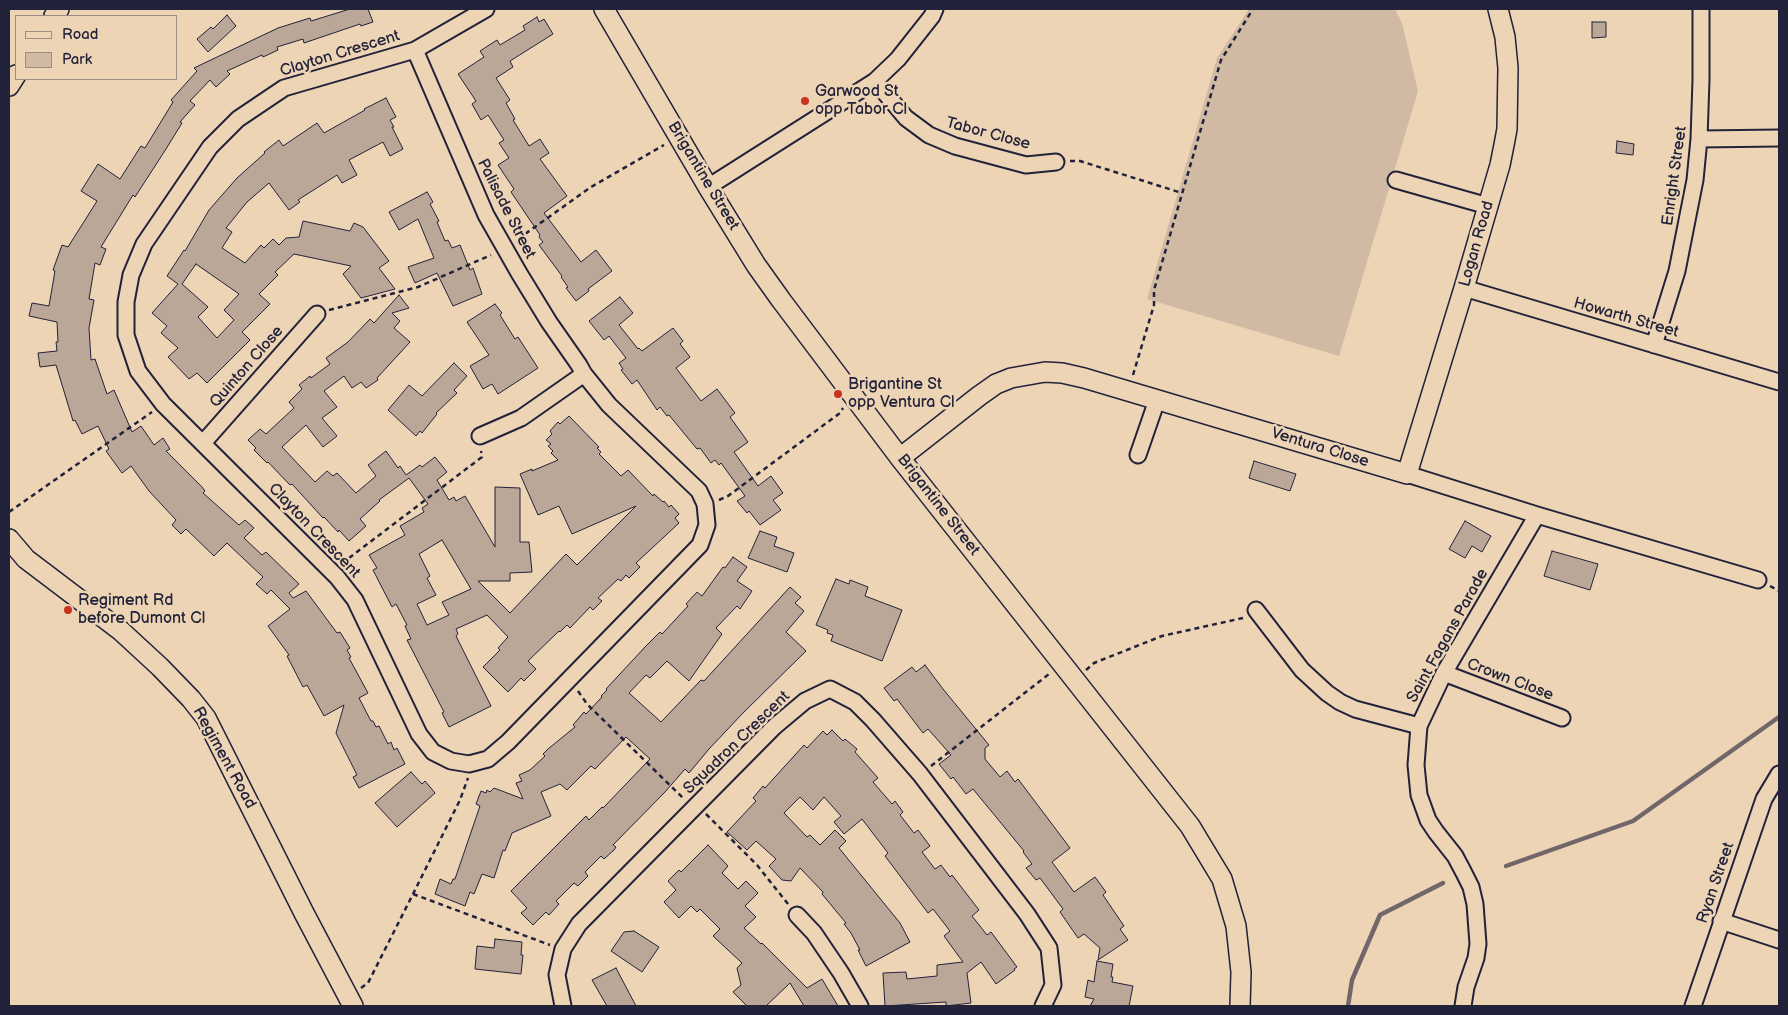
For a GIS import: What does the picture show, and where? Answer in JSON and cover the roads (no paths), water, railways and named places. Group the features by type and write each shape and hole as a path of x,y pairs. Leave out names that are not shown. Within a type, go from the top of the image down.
{"street":[{"name":"Clayton Crescent","path":"486,9 415,50 284,88 238,119 210,147 144,244 131,275 126,302 126,335 138,371 163,404 337,577 355,600 419,734 433,752 451,761 469,764 488,759 508,742 700,545 707,525 705,504 699,491 618,415 584,374"},
{"name":"Brigantine Street","path":"604,9 708,187 766,279 900,458 1190,826 1222,879 1236,926 1241,972 1240,1006"},
{"path":"708,187 874,81 898,59 932,16 935,9"},
{"name":"Logan Road","path":"1407,474 1500,165 1507,129 1508,68 1505,37 1498,9"},
{"name":"Enright Street","path":"1654,344 1679,262 1695,180 1699,139 1701,9"},
{"name":"Palisade Street","path":"415,50 486,216 518,273 584,374"},
{"name":"Tabor Close","path":"874,81 906,118 929,135 955,146 1026,165 1056,162"},
{"path":"1699,139 1779,138"},
{"path":"1396,180 1488,206"},
{"name":"Howarth Street","path":"1464,288 1779,382"},
{"name":"Quinton Close","path":"203,443 317,314"},
{"name":"Ventura Close","path":"900,458 996,384 1011,378 1045,372 1062,373 1128,391 1758,580"},
{"path":"480,436 521,418 584,374"},
{"path":"1138,454 1156,400"},
{"name":"Saint Fagans Parade","path":"1463,1006 1466,987 1476,958 1478,931 1475,904 1471,888 1455,856 1428,820 1419,795 1416,765 1419,726 1444,674 1537,515"},
{"name":"Regiment Road","path":"9,539 26,559 127,637 160,666 192,699 206,718 351,1002"},
{"path":"1258,612 1302,670 1315,683 1334,697 1355,708 1419,726"},
{"name":"Crown Close","path":"1444,674 1562,718"},
{"name":"Squadron Crescent","path":"563,1006 557,975 563,949 578,924 774,727 805,701 830,689 855,702 920,774 1026,914 1049,948 1053,985 1043,1006"},
{"name":"Ryan Street","path":"1693,1006 1764,799 1779,774"},
{"path":"797,915 814,933 841,973 860,1006"},
{"path":"1722,921 1779,940"}],"waterway":[{"path":"1506,866 1633,821 1779,717"},
{"path":"1348,1006 1352,980 1380,915 1443,883"}],"place":[{"name":"Garwood St opp Tabor Cl","path":"805,101"},
{"name":"Brigantine St opp Ventura Cl","path":"838,394"},
{"name":"Regiment Rd before Dumont Cl","path":"68,610"}]}
